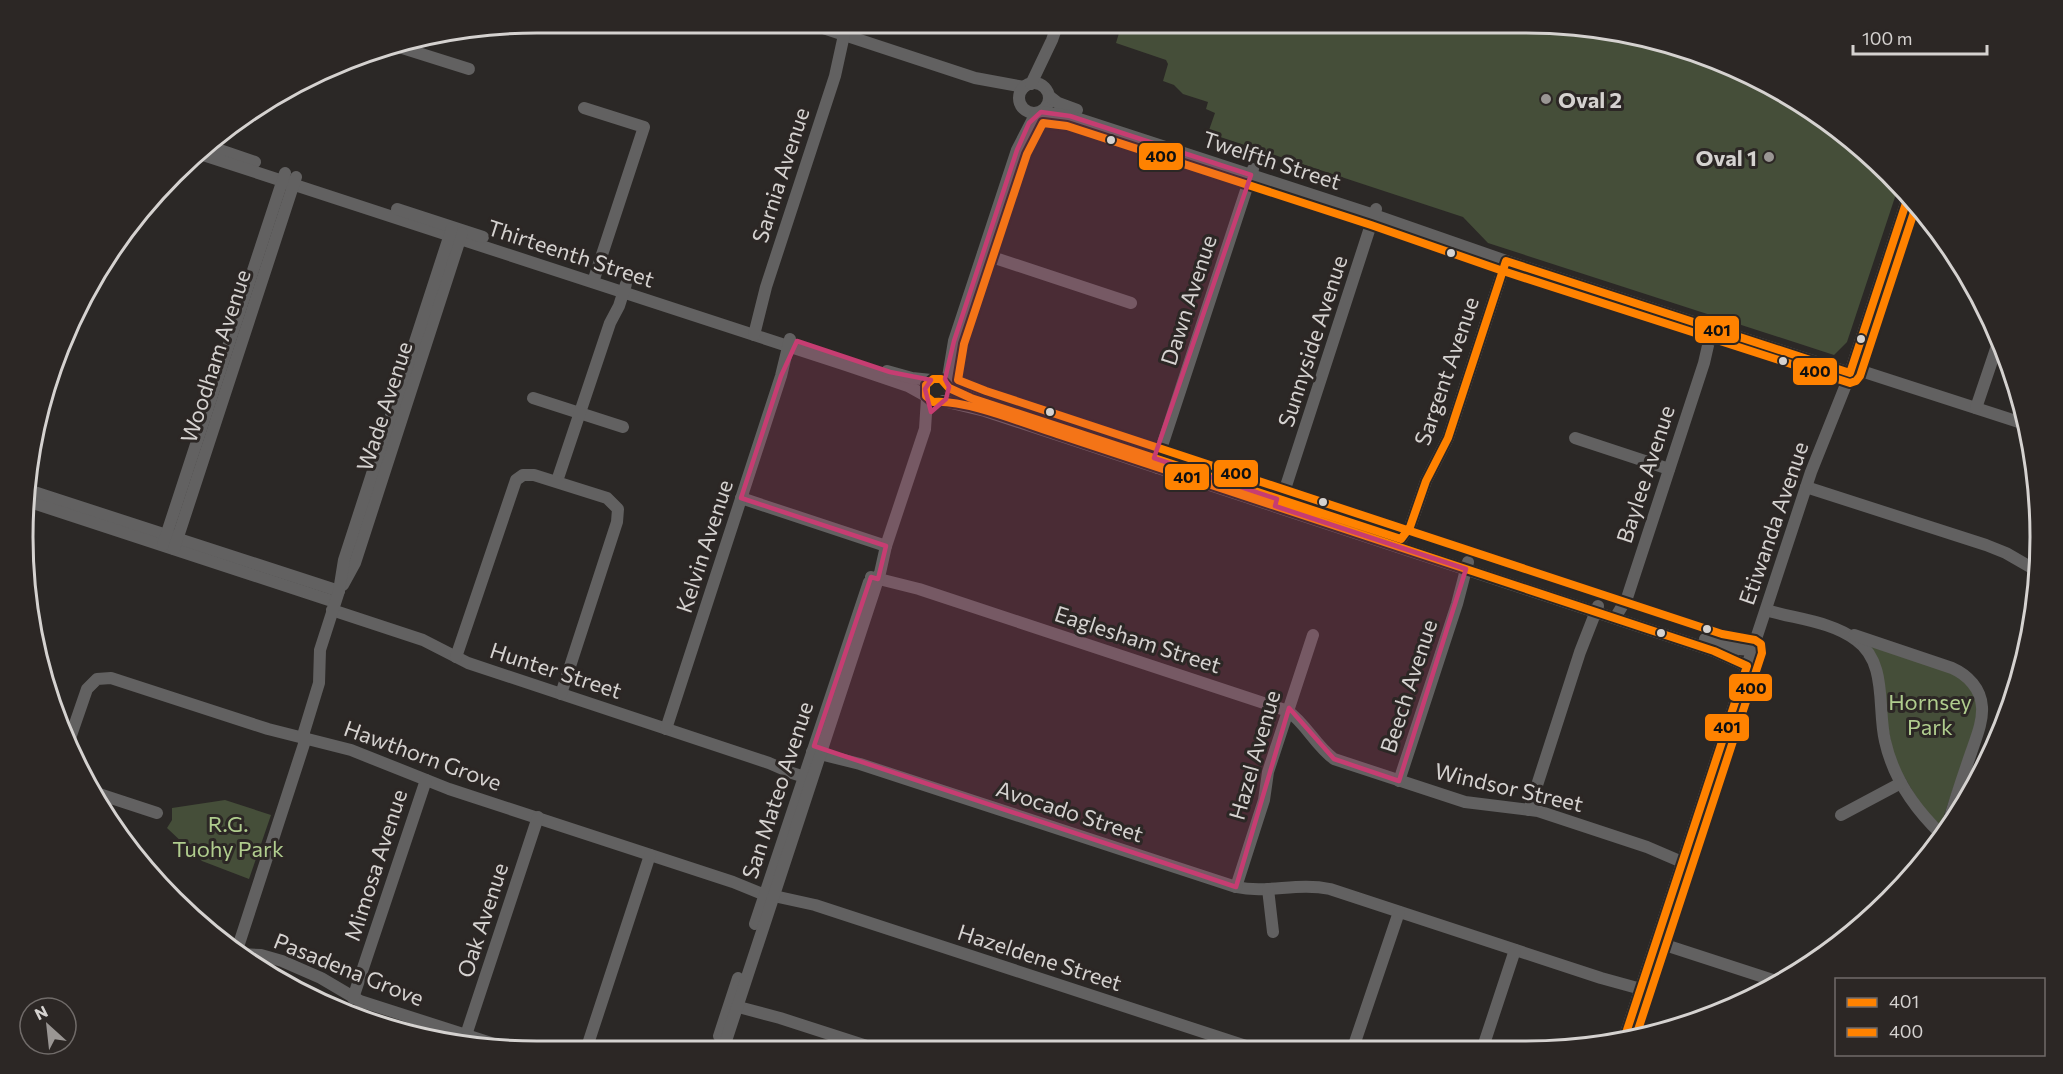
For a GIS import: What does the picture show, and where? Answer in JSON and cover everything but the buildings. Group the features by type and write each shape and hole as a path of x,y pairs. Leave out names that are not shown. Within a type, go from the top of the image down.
{"street":[{"path":"839,33 975,78 1009,94 1021,105 1038,112"},
{"path":"1017,150 1020,93 1028,85 1054,33"},
{"name":"Sarnia Avenue","path":"751,330 848,36"},
{"path":"942,402 948,395 954,341 1017,150 1038,112 1047,105 1052,40"},
{"path":"408,50 469,69"},
{"path":"975,78 1028,85 1040,84 1048,93"},
{"name":"Twelfth Street","path":"1048,93 1062,105 1252,171 1458,237 1489,255 1506,261 1715,329 2016,421"},
{"path":"584,108 644,127 594,278"},
{"name":"Twelfth Street","path":"1038,112 1070,116 1252,171"},
{"name":"Thirteenth Street","path":"216,149 290,178 751,330 912,378 932,379"},
{"name":"Thirteenth Street","path":"207,156 290,178"},
{"name":"Dawn Avenue","path":"1156,463 1252,171"},
{"name":"Woodham Avenue","path":"170,542 290,178"},
{"name":"Etiwanda Avenue","path":"1627,1030 1806,487 1851,370 1905,205"},
{"name":"Sunnyside Avenue","path":"1280,504 1375,212"},
{"name":"Wade Avenue","path":"240,944 304,744 319,683 320,650 335,601 344,560 456,233"},
{"path":"983,254 1131,303"},
{"name":"Sargent Avenue","path":"1404,544 1426,481 1448,438 1506,261"},
{"path":"557,481 622,287"},
{"name":"Baylee Avenue","path":"1621,616 1715,329"},
{"path":"954,341 925,389 927,397 933,402 975,408 1156,463"},
{"name":"Thirteenth Street","path":"792,343 909,386 927,397"},
{"name":"Kelvin Avenue","path":"666,729 792,343"},
{"path":"1976,408 1995,352"},
{"path":"932,379 940,379 982,401 1156,463 1621,616 1747,666"},
{"name":"San Mateo Avenue","path":"925,429 927,397"},
{"path":"533,398 623,427"},
{"name":"San Mateo Avenue","path":"719,1041 734,1003 925,429 942,402"},
{"path":"1575,438 1669,469"},
{"path":"456,657 516,480 529,474 607,498 615,505 618,516 561,694"},
{"path":"1806,487 2006,553 2029,566"},
{"name":"Hunter Street","path":"35,492 335,601 423,640 468,663 809,776"},
{"path":"741,498 886,546"},
{"name":"Hunter Street","path":"34,503 170,542"},
{"name":"Beech Avenue","path":"1400,781 1470,566"},
{"name":"Eaglesham Street","path":"875,575 1288,711 1297,718 1328,755"},
{"path":"1529,810 1595,607"},
{"path":"1767,607 1952,668 1970,679 1982,705 1979,728 1956,798"},
{"path":"1621,616 1719,644 1752,650"},
{"path":"1845,632 1863,646 1878,672 1885,742 1901,783 1921,812 1937,829"},
{"name":"Hazel Avenue","path":"1236,887 1264,800 1266,779 1313,635"},
{"name":"Hawthorn Grove","path":"72,732 87,689 97,679 111,678 268,729 351,750 426,780 733,882 771,892"},
{"name":"Avocado Street","path":"817,750 1236,887 1268,889 1318,886 1640,991"},
{"name":"Windsor Street","path":"1328,755 1334,759 1470,803 1529,810 1683,859"},
{"name":"Mimosa Avenue","path":"353,998 426,780"},
{"path":"1841,815 1901,783"},
{"path":"105,796 157,813"},
{"name":"Oak Avenue","path":"466,1035 538,817"},
{"path":"589,1041 650,855"},
{"path":"1268,889 1273,932"},
{"name":"Hazeldene Street","path":"771,892 792,894 816,905 1231,1041"},
{"path":"1355,1041 1399,912"},
{"path":"1656,942 1768,978"},
{"path":"1485,1041 1515,950"},
{"name":"Pasadena Grove","path":"256,955 268,957 305,970 353,998 473,1037"},
{"path":"734,1003 851,1041"},
{"name":"San Mateo Avenue","path":"725,1041 734,1003"}],"highlighted area":[{"path":"1041,112 1070,116 1251,175 1154,458 1277,499 1275,506 1466,569 1399,781 1334,759 1289,708 1236,887 814,746 871,577 878,579 886,546 741,498 781,376 797,341 890,372 931,380 925,389 931,412 946,399 949,387 945,379 954,341 1017,150 1029,123"}],"green space":[{"path":"1119,33 1526,33 1592,37 1624,43 1656,50 1719,71 1778,101 1833,137 1896,195 1847,342 1834,355 1488,243 1463,217 1208,133 1215,113 1206,109 1208,102 1183,94 1174,85 1163,81 1168,64 1166,60 1116,43"},
{"name":"Hornsey Park","path":"1874,646 1959,676 1972,689 1977,705 1976,722 1940,824 1922,807 1895,761 1871,647"},
{"name":"R.G. Tuohy Park","path":"225,800 271,815 249,879 202,861 167,828 172,820 172,808"}],"transit line":[{"name":"400","path":"1639,1028 1762,653 1761,644 1755,640 1722,634 958,380 964,344 1027,154 1043,123 1067,126 1850,383 1856,381 1860,376 1913,215"},
{"name":"401","path":"1627,1030 1747,666 1714,651 995,413 961,404 933,402 926,396 926,385 933,379 941,379 949,388 971,398 1401,539 1410,527 1426,481 1448,438 1506,261 1850,373 1905,205"}],"place":[{"name":"Oval 2","path":"1546,99"},
{"name":"Oval 1","path":"1769,157"}]}
